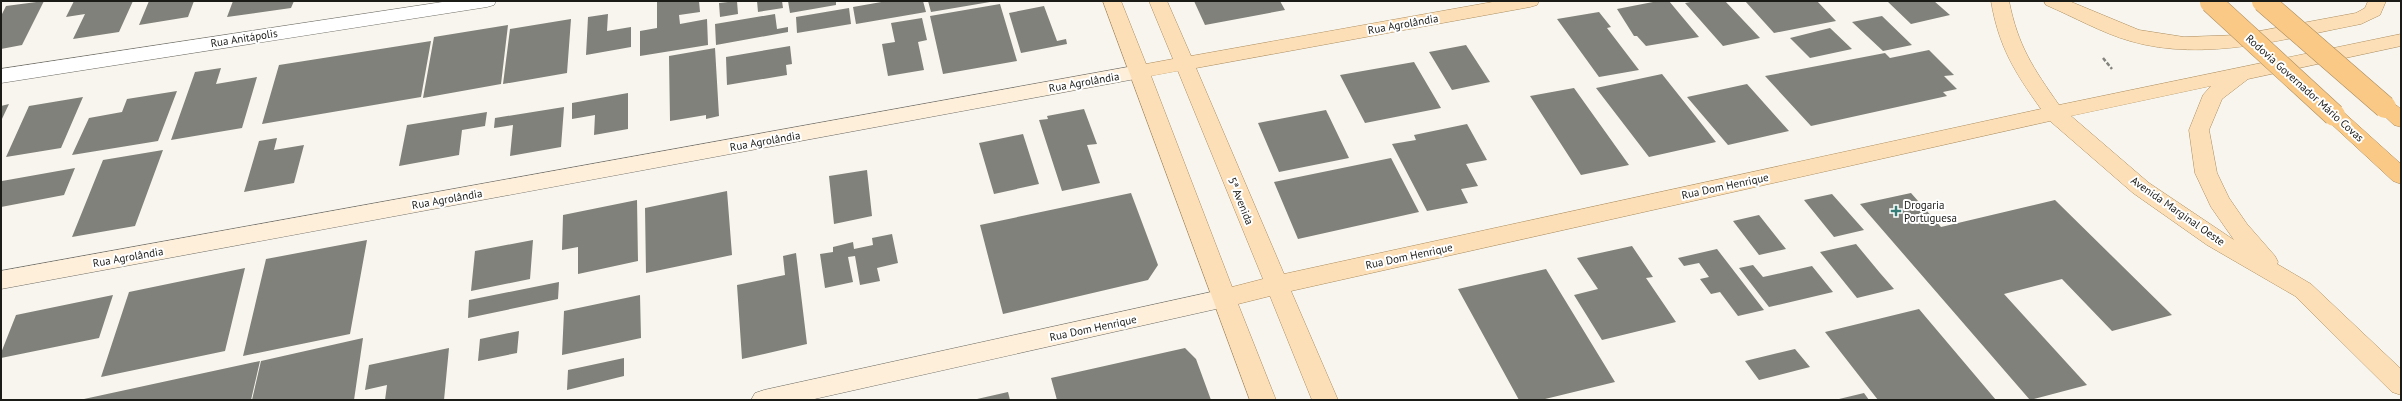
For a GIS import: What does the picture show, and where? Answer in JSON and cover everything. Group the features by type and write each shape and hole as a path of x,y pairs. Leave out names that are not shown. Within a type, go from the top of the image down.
{"highway":[{"path":"2263,1 2401,120"},
{"name":"Rodovia Governador Mário Covas","path":"2210,2 2401,176"}],"main road":[{"path":"1112,1 1263,400"},
{"name":"5ª Avenida","path":"1158,1 1325,400"},
{"name":"Rua Agrolândia","path":"1139,72 1530,1"},
{"name":"Avenida Marginal Oeste","path":"2000,1 2005,29 2023,70 2054,112 2141,188 2216,239 2303,290 2401,385"},
{"path":"2053,1 2135,36 2184,43 2238,41 2361,18 2373,11 2377,1"},
{"name":"Rua Dom Henrique","path":"1225,298 1276,285 2054,112 2399,41"},
{"path":"2247,72 2213,95 2199,130 2206,173 2219,201 2239,230 2266,261 2303,290"}],"street":[{"name":"Rua Anitápolis","path":"1,76 487,1"},
{"name":"Rua Agrolândia","path":"1,280 1139,72"},
{"name":"Rua Dom Henrique","path":"764,400 1225,298"}],"building":[{"path":"44,1 22,45 1,49 1,16 6,6"},
{"path":"74,1 133,1 119,32 73,39 85,14 66,17"},
{"path":"149,1 194,1 188,17 139,25"},
{"path":"233,1 294,1 291,8 227,17"},
{"path":"657,1 699,1 700,12 679,15 680,24 707,19 708,45 640,56 640,31 657,28"},
{"path":"737,1 738,14 720,17 719,3"},
{"path":"757,1 782,1 783,8 758,12"},
{"path":"788,1 836,1 836,5 790,13"},
{"path":"887,1 923,1 926,12 856,24 853,7"},
{"path":"928,1 990,1 990,2 931,12"},
{"path":"1194,1 1280,1 1285,10 1205,25"},
{"path":"1658,1 1669,1 1699,37 1646,46 1637,36 1634,36 1617,9"},
{"path":"1696,1 1725,1 1760,38 1723,46 1685,3"},
{"path":"1745,1 1817,1 1836,21 1774,33"},
{"path":"1887,1 1934,1 1950,15 1911,24"},
{"path":"1000,4 1017,61 943,74 930,16"},
{"path":"1044,6 1057,41 1066,39 1067,44 1021,53 1009,13"},
{"path":"849,8 851,24 797,33 796,17"},
{"path":"1599,12 1611,27 1607,28 1639,70 1599,77 1557,19"},
{"path":"608,14 607,31 631,27 631,47 586,55 588,17"},
{"path":"775,14 777,29 788,27 788,32 716,45 715,24"},
{"path":"1882,16 1912,45 1883,51 1852,22"},
{"path":"922,18 927,40 918,42 924,70 888,76 882,44 895,42 891,23"},
{"path":"571,19 567,73 503,84 510,29"},
{"path":"508,25 501,84 423,98 434,37"},
{"path":"1830,28 1852,49 1810,58 1790,38"},
{"path":"431,41 421,97 262,124 279,65"},
{"path":"1466,45 1490,82 1452,90 1429,52"},
{"path":"790,46 792,64 786,65 787,75 727,85 726,57"},
{"path":"715,48 719,116 706,119 706,115 670,121 669,56"},
{"path":"1929,50 1954,75 1944,76 1957,89 1943,92 1947,96 1811,126 1765,76 1885,53 1890,58"},
{"path":"1414,62 1441,108 1365,123 1340,75"},
{"path":"221,68 216,84 257,77 242,128 171,140 195,72"},
{"path":"1662,74 1716,142 1649,157 1596,88"},
{"path":"1747,84 1789,131 1728,145 1687,97"},
{"path":"1574,88 1629,165 1581,175 1530,96"},
{"path":"177,91 158,141 72,155 89,118 122,112 127,99"},
{"path":"628,93 628,129 594,135 595,115 572,119 572,103"},
{"path":"83,97 61,148 6,157 29,106"},
{"path":"9,104 1,121 1,106"},
{"path":"564,107 561,147 510,156 513,125 494,128 495,118"},
{"path":"1084,109 1097,144 1087,145 1100,183 1062,191 1039,120 1048,119 1047,116"},
{"path":"1326,110 1349,158 1279,172 1258,123"},
{"path":"487,112 485,126 462,130 459,155 399,166 407,125"},
{"path":"1467,124 1487,160 1466,164 1478,186 1461,189 1468,203 1427,211 1392,144 1416,140 1414,135"},
{"path":"1023,134 1039,184 994,194 979,143"},
{"path":"277,138 274,150 304,145 294,183 244,192 259,141"},
{"path":"163,150 135,226 72,237 103,160"},
{"path":"1391,158 1419,212 1298,239 1274,182"},
{"path":"75,168 64,195 1,207 2,181"},
{"path":"867,170 872,216 834,224 829,176"},
{"path":"727,191 732,255 646,273 645,208"},
{"path":"1131,193 1158,265 1148,280 1003,314 980,225"},
{"path":"1911,193 1941,227 2055,200 2172,315 2112,331 2062,279 2004,294 2087,385 2030,400 1860,204"},
{"path":"1832,194 1864,230 1834,237 1804,200"},
{"path":"637,200 638,261 578,274 578,247 562,250 563,215"},
{"path":"1759,215 1786,249 1759,255 1733,221"},
{"path":"892,234 898,263 877,268 880,281 860,285 855,256 848,257 853,282 825,288 820,254 833,252 833,247 853,242 854,249 873,245 872,238"},
{"path":"367,240 350,334 243,356 266,259"},
{"path":"533,240 530,279 471,291 475,251"},
{"path":"1856,244 1894,289 1857,298 1820,252"},
{"path":"1632,246 1653,277 1646,278 1676,322 1602,340 1574,295 1598,289 1577,258"},
{"path":"1717,249 1764,310 1738,316 1720,292 1711,294 1700,279 1709,277 1699,263 1684,266 1678,258"},
{"path":"796,253 807,344 742,359 737,285 785,275 783,256"},
{"path":"1753,265 1763,277 1812,266 1833,292 1769,307 1739,268"},
{"path":"245,268 225,351 101,377 129,292"},
{"path":"1546,269 1615,382 1541,400 1519,400 1458,289"},
{"path":"559,282 558,299 468,318 469,300"},
{"path":"113,295 99,338 1,358 1,353 16,315"},
{"path":"640,295 641,338 562,355 564,311"},
{"path":"1919,309 1996,400 1878,400 1825,332"},
{"path":"519,331 517,353 478,361 480,339"},
{"path":"363,338 354,400 252,400 261,361"},
{"path":"449,348 444,400 385,400 387,385 365,390 369,365"},
{"path":"1185,348 1196,359 1211,400 1057,400 1051,378"},
{"path":"1795,349 1810,367 1759,380 1745,361"},
{"path":"624,358 624,376 567,390 568,370"},
{"path":"260,361 251,400 84,400 84,399"},
{"path":"1008,392 1010,400 977,400 977,399"},
{"path":"1864,393 1869,400 1839,400 1839,399"}],"place":[{"name":"Drogaria Portuguesa","path":"1896,211"}]}
